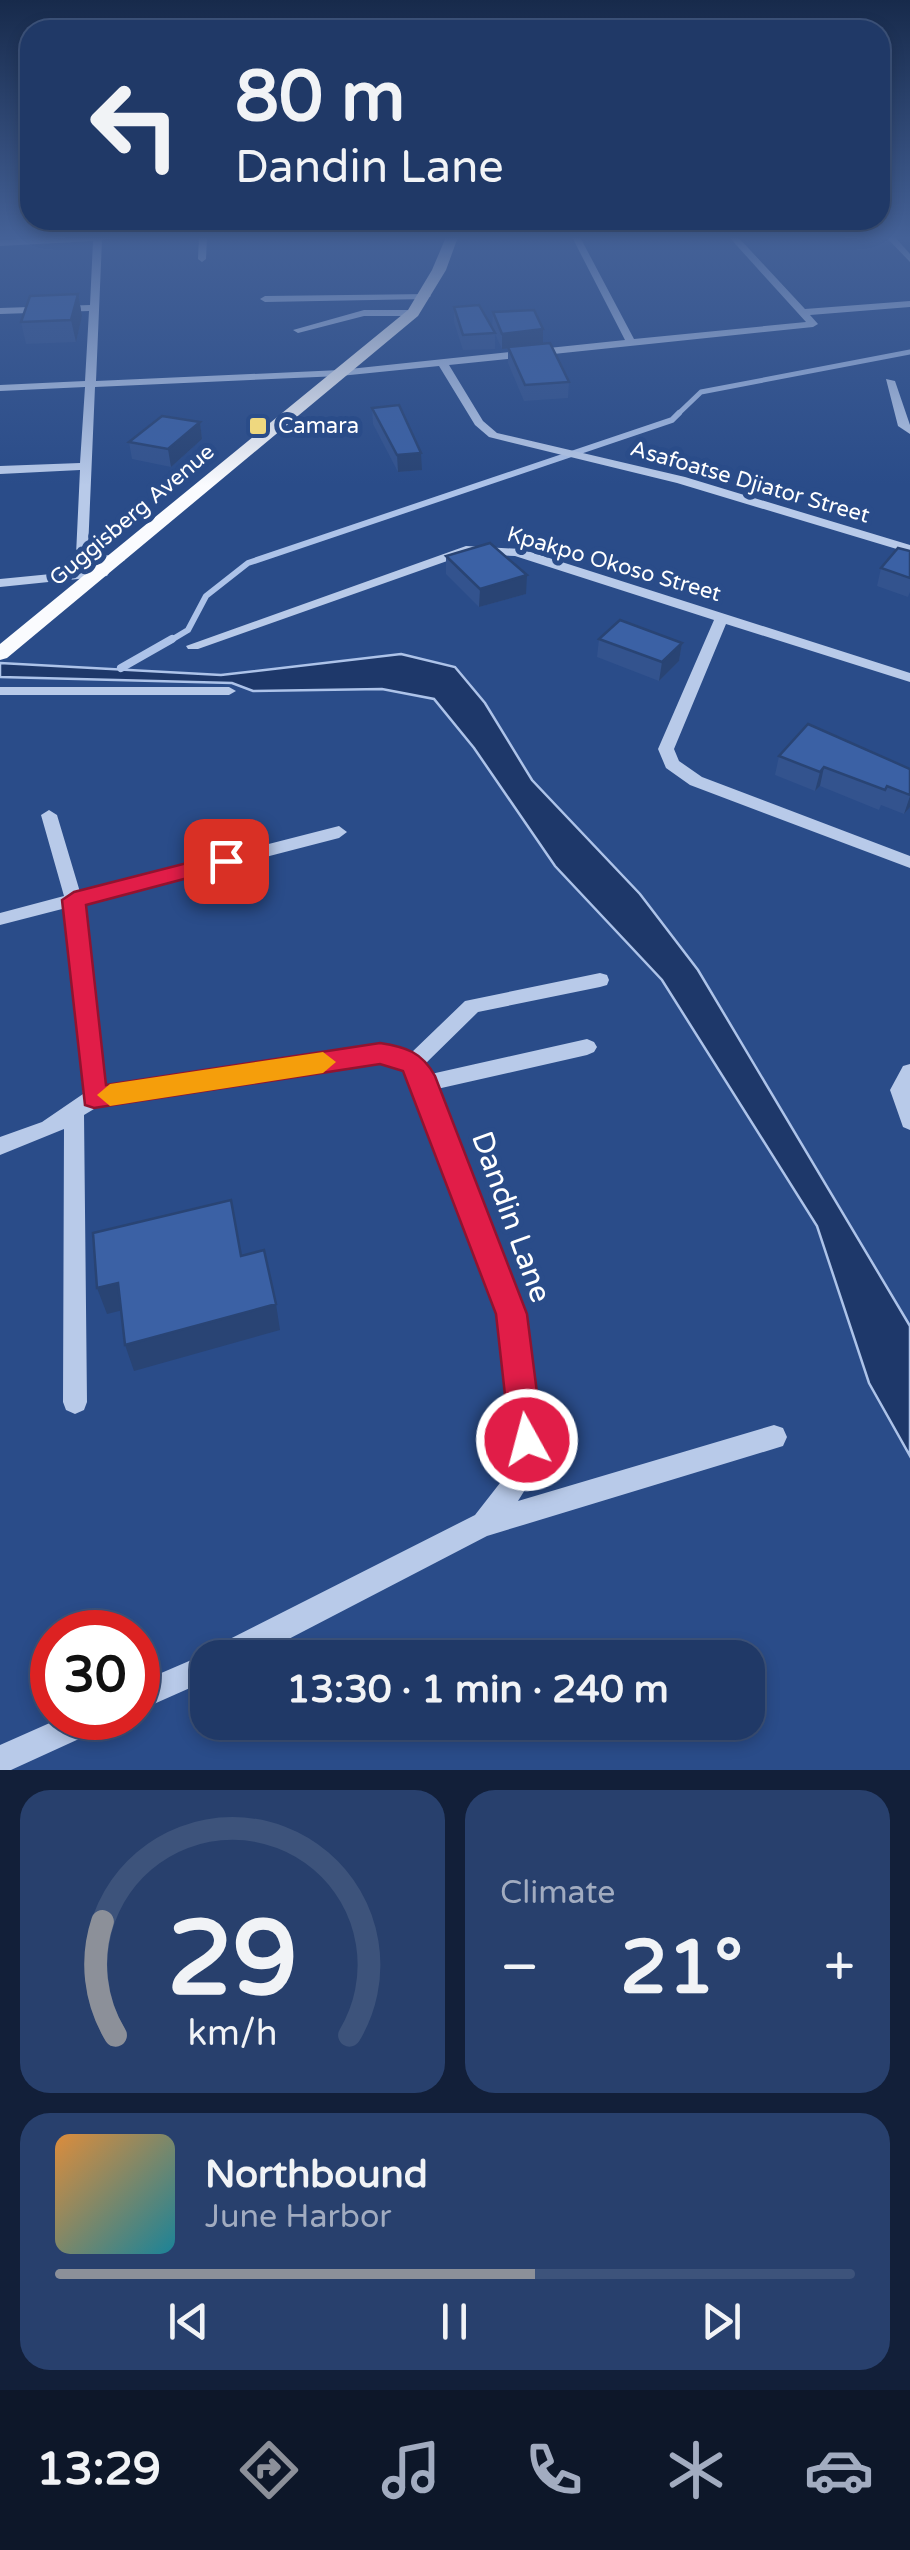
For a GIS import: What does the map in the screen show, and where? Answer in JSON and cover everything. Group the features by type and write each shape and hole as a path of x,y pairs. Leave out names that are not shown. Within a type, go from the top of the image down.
{"main road":[{"name":"Guggisberg Avenue","path":"7,649 404,320"}],"street":[{"path":"95,320 83,466 81,552 110,567"},
{"path":"298,330 336,320"},
{"path":"619,320 632,344"},
{"path":"0,388 340,373 814,323 811,320"},
{"name":"Asafoatse Djiator Street","path":"442,362 479,422 494,435 579,454 910,548"},
{"path":"890,381 904,426 910,431"},
{"path":"0,470 83,466"},
{"name":"Kpakpo Okoso Street","path":"193,646 466,550 516,552 910,678"},
{"path":"0,583 110,567"},
{"path":"722,617 666,748 672,764 696,780 910,862"},
{"path":"0,691 229,691"},
{"path":"50,815 74,900 94,1098"},
{"path":"0,919 339,832"},
{"path":"418,1074 472,1006 600,980"},
{"path":"418,1074 587,1047"},
{"path":"0,1146 74,1114 94,1098 380,1054 400,1056 418,1074"},
{"path":"910,1072 900,1090 910,1121"},
{"name":"Dandin Lane","path":"257,1640 484,1524 518,1480 527,1440 512,1314 418,1074"},
{"path":"74,1114 75,1402"},
{"path":"484,1524 774,1437"},
{"path":"160,1687 190,1673"},
{"path":"0,1760 44,1740"}],"water":[{"path":"401,654 455,667 485,703 532,780 640,894 698,970 910,1326 910,1456 869,1383 817,1226 662,980 555,866 474,748 434,699 382,689 253,691 232,683 0,677 0,663 221,675"}],"building":[{"path":"22,320 71,320 71,320"},
{"path":"458,320 487,320 495,333 463,335"},
{"path":"496,320 539,320 543,329 502,334"},
{"path":"550,343 569,382 525,385 508,347"},
{"path":"399,405 421,453 397,455 372,408"},
{"path":"162,416 200,422 168,449 129,442"},
{"path":"490,543 527,575 480,589 446,556"},
{"path":"898,548 910,551 910,578 881,568"},
{"path":"620,620 682,643 662,662 599,639"},
{"path":"808,724 910,769 910,795 824,767 820,772 779,756"},
{"path":"231,1200 241,1256 264,1250 276,1304 125,1345 118,1283 97,1288 93,1233"}],"waterway":[{"path":"677,415 701,392 910,352"},
{"path":"168,642 188,630 206,596 248,563 672,420 677,415"},
{"path":"121,668 172,639"}],"slow traffic":[{"path":"110,1095 323,1062"}],"place":[{"name":"Camara","path":"258,426"}],"route":[{"path":"226,861 74,900 94,1098 380,1054 400,1056 412,1064 422,1076 512,1314 527,1440"}]}
